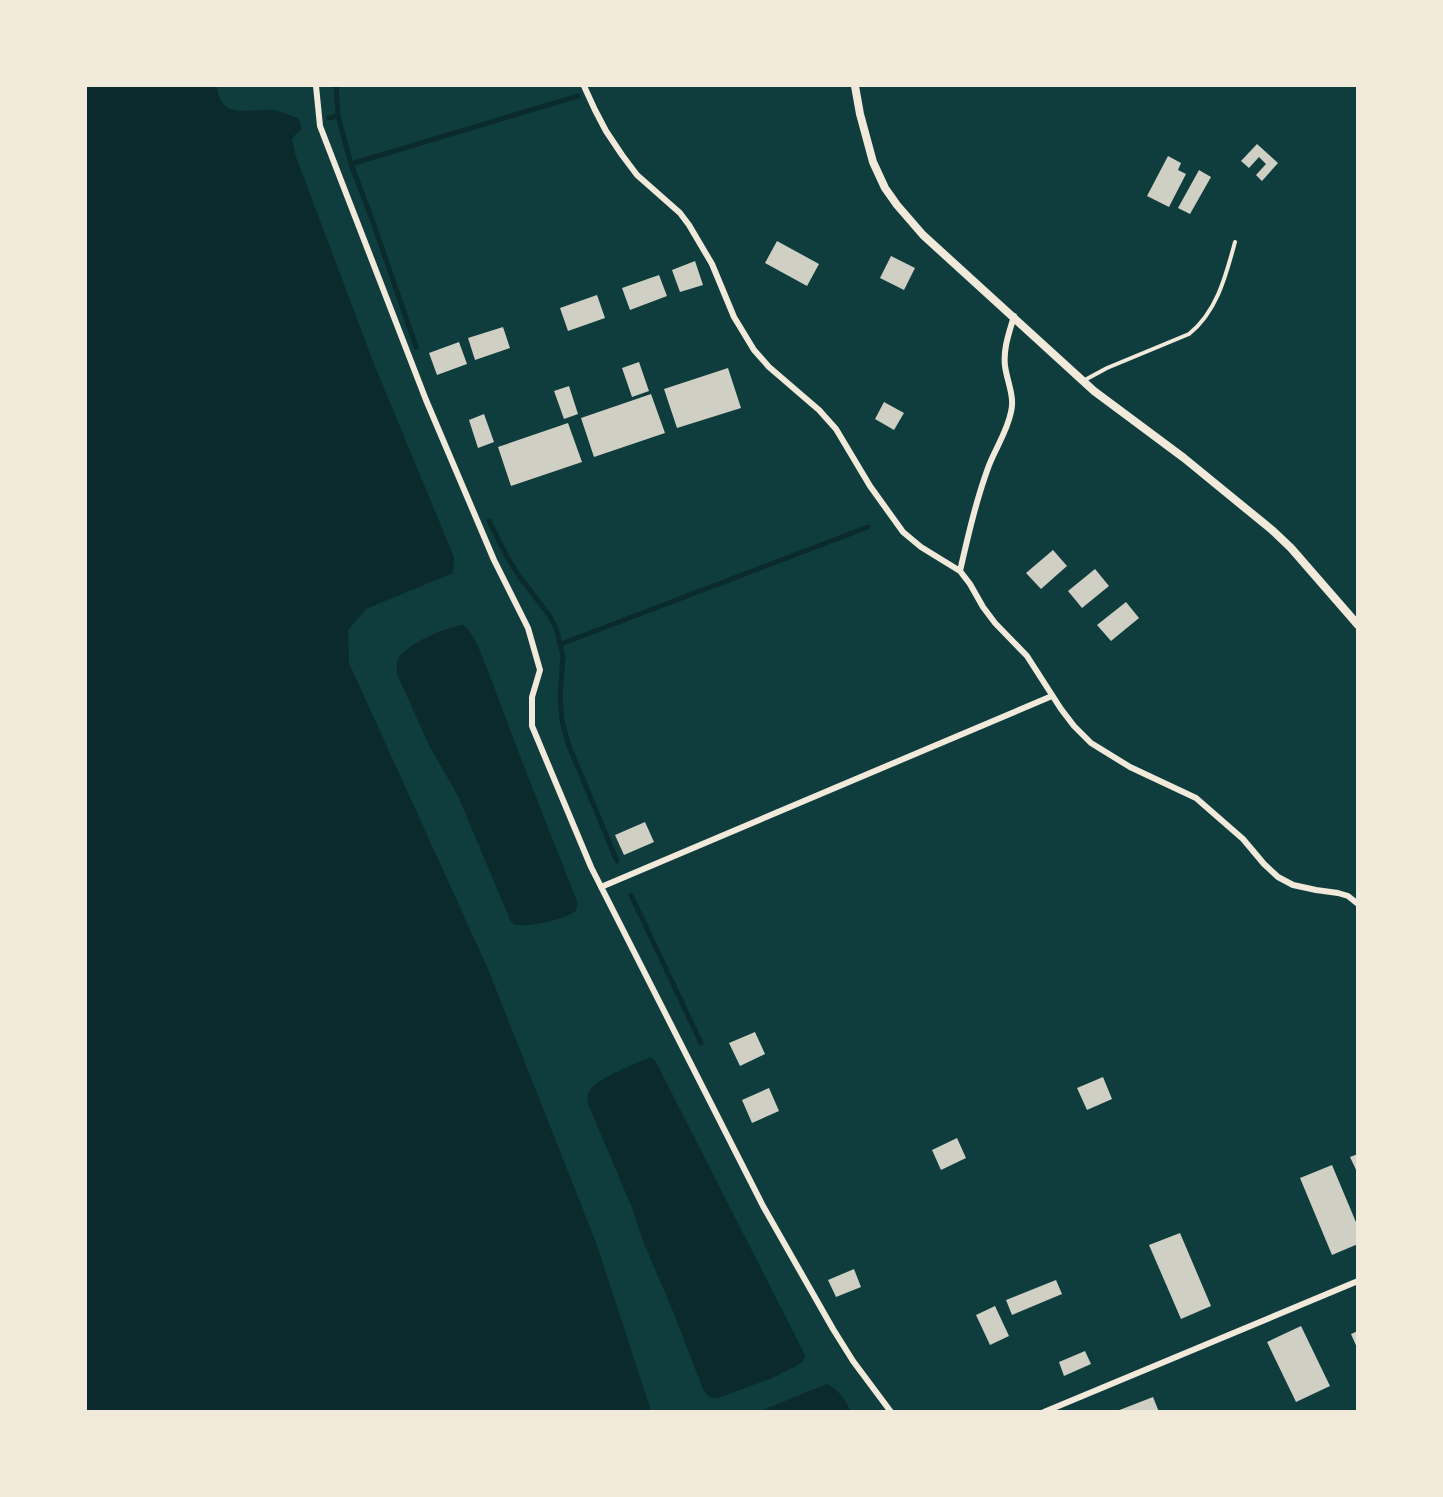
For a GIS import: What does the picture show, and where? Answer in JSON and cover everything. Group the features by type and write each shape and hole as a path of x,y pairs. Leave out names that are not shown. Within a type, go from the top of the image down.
{"street":[{"path":"316,86 320,126 426,400 494,560 528,628 540,670 532,697 532,726 591,867 763,1206 833,1329 853,1361 891,1412"},
{"path":"584,86 606,131 637,175 680,213 689,225 712,264 734,317 754,350 769,367 819,410 836,429 870,486 903,532 921,548 960,571 995,623 1027,656 1074,726 1091,743 1130,767 1196,798 1243,839 1278,877 1293,885 1348,896 1358,904"},
{"path":"855,86 873,162 885,188 923,235 1094,391 1193,465 1272,530 1291,548 1358,625"},
{"path":"960,571 970,524 980,492 1012,408 1004,355 1014,316"},
{"path":"601,887 1052,696"},
{"path":"1044,1412 1358,1281"}],"lane":[{"path":"1083,381 1107,368 1189,334 1199,327 1213,306 1222,286 1234,242"}],"water":[{"path":"86,86 217,86 219,97 229,108 244,111 276,111 299,119 302,129 292,140 296,157 374,364 454,557 453,573 366,609 348,630 349,663 488,969 597,1245 651,1411 86,1411"},
{"path":"463,625 472,634 480,650 577,901 575,912 561,918 530,925 515,925 511,922 458,796 429,745 397,674 398,659 402,653 437,633"},
{"path":"650,1057 656,1062 805,1355 800,1364 772,1378 718,1398 709,1396 703,1389 643,1241 632,1208 588,1104 588,1093 594,1085"},
{"path":"827,1384 838,1392 851,1411 760,1411"}],"building":[{"path":"1257,144 1278,163 1262,181 1256,175 1266,164 1259,157 1249,168 1241,161"},
{"path":"1168,156 1181,163 1178,170 1186,174 1169,207 1147,196"},
{"path":"1199,170 1211,177 1190,214 1178,208"},
{"path":"777,241 819,264 807,286 765,263"},
{"path":"891,256 915,268 904,290 880,278"},
{"path":"695,261 703,285 680,292 672,270"},
{"path":"659,275 667,296 630,310 622,288"},
{"path":"597,295 605,318 568,331 560,308"},
{"path":"503,327 510,348 475,360 468,338"},
{"path":"459,342 467,364 437,375 429,353"},
{"path":"639,362 649,391 632,397 622,368"},
{"path":"728,368 741,408 677,428 664,389"},
{"path":"569,386 578,414 564,419 554,391"},
{"path":"651,394 665,433 594,457 581,418"},
{"path":"884,402 904,413 894,430 875,419"},
{"path":"484,414 494,442 478,448 469,420"},
{"path":"568,423 582,462 511,486 498,447"},
{"path":"1053,550 1067,566 1041,589 1026,573"},
{"path":"1095,569 1109,586 1082,608 1068,591"},
{"path":"1126,602 1139,618 1111,641 1097,625"},
{"path":"645,822 654,842 624,855 615,835"},
{"path":"755,1032 765,1054 740,1066 729,1043"},
{"path":"1103,1077 1112,1099 1087,1110 1077,1088"},
{"path":"769,1088 779,1111 752,1123 742,1100"},
{"path":"957,1138 966,1158 941,1170 932,1150"},
{"path":"1358,1154 1358,1174 1350,1157"},
{"path":"1332,1165 1358,1227 1358,1244 1332,1255 1300,1178"},
{"path":"1180,1233 1211,1306 1181,1319 1149,1245"},
{"path":"854,1269 861,1287 836,1297 828,1280"},
{"path":"1056,1280 1062,1294 1012,1315 1006,1300"},
{"path":"995,1306 1009,1336 990,1345 976,1315"},
{"path":"1301,1326 1330,1386 1296,1402 1267,1342"},
{"path":"1358,1331 1358,1350 1351,1334"},
{"path":"1085,1351 1091,1364 1064,1376 1059,1362"},
{"path":"1153,1397 1159,1412 1117,1412 1117,1411"}],"waterway":[{"path":"329,118 338,116 336,86"},
{"path":"351,164 578,96"},
{"path":"338,116 351,164 416,347"},
{"path":"489,521 519,576 549,615 556,628 563,656 560,696 562,721 569,746 617,861"},
{"path":"561,644 868,527"},
{"path":"631,895 701,1043"}]}
